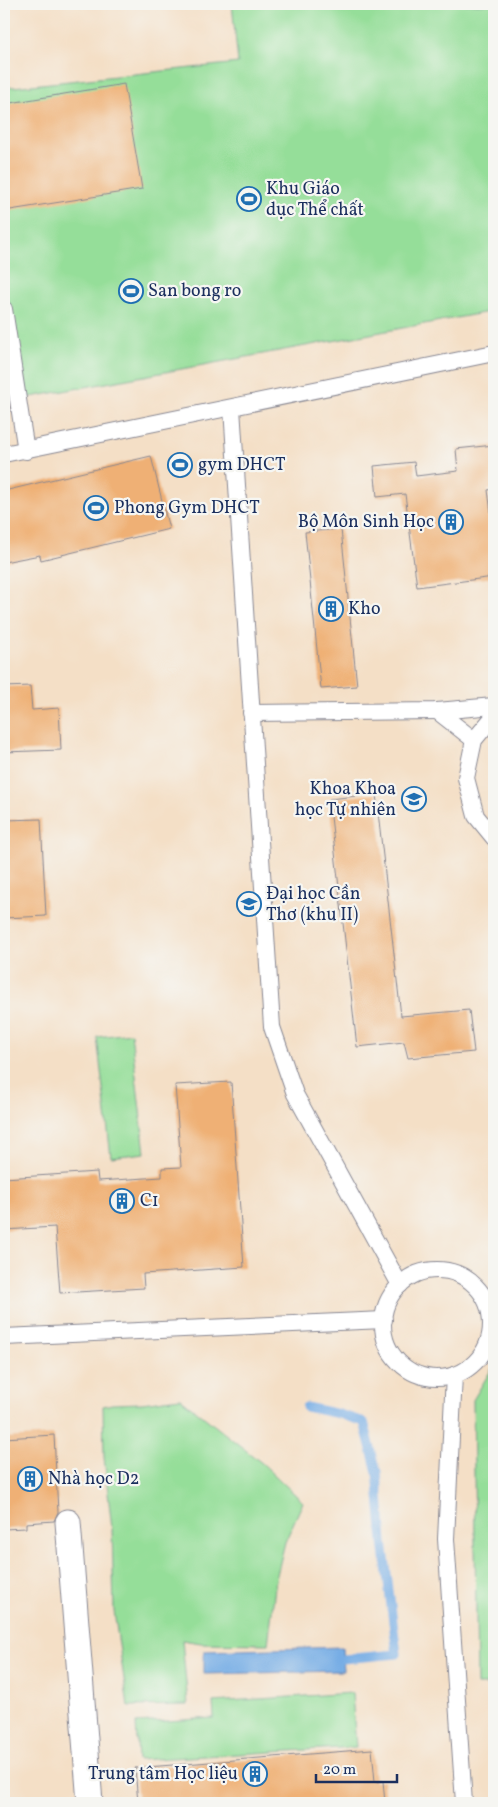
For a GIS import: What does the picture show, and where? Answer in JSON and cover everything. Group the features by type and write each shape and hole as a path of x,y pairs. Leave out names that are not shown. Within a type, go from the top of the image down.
{"street":[{"path":"68,1522 90,1803"}],"lane":[{"path":"4,309 26,451"},
{"path":"4,454 26,451 494,353"},
{"path":"232,408 272,1027 295,1094 400,1285"},
{"path":"251,713 437,711 494,706"},
{"path":"437,711 474,740"},
{"path":"494,716 474,740 466,778 476,816 494,838"},
{"path":"444,1271 463,1277 474,1285 489,1301 491,1327 488,1343 474,1363 454,1376 439,1378 424,1376 410,1370 399,1361 390,1349 385,1335 384,1320 386,1306 400,1285 411,1277 424,1272 444,1271"},
{"path":"4,1337 384,1320"},
{"path":"454,1376 446,1539 464,1803"}],"green space":[{"name":"Khu Giáo dục Thể chất","path":"232,4 494,4 494,311 4,402 4,88 238,63"},
{"path":"131,1033 145,1153 111,1157 97,1037"},
{"path":"494,1365 494,1685 477,1685 473,1400"},
{"path":"180,1398 263,1464 303,1502 285,1542 276,1579 268,1644 201,1643 182,1640 188,1705 128,1706 114,1611 112,1529 104,1457 103,1406"},
{"path":"352,1693 356,1747 138,1760 136,1723 214,1718 213,1702"}],"water":[{"path":"342,1647 343,1671 204,1674 204,1651"}],"building":[{"path":"124,84 142,189 4,211 4,104"},
{"name":"Bộ Môn Sinh Học","path":"494,445 494,489 488,490 494,536 494,577 417,587 405,494 377,497 374,466 414,462 416,476 458,471 456,449"},
{"name":"Phong Gym DHCT","path":"151,456 169,529 41,560 40,555 4,562 4,491"},
{"name":"Kho","path":"341,529 357,686 321,689 305,532"},
{"path":"30,686 32,710 59,708 61,750 4,752 4,687"},
{"path":"376,794 401,1016 469,1010 474,1052 408,1058 404,1042 357,1047 329,799"},
{"path":"41,819 46,916 4,918 4,820"},
{"name":"C1","path":"231,1082 244,1267 143,1274 144,1288 60,1293 55,1227 4,1230 4,1178 97,1172 98,1181 162,1177 162,1168 181,1167 175,1085"},
{"name":"Nhà học D2","path":"54,1435 58,1512 54,1521 26,1523 26,1528 4,1529 4,1438"},
{"name":"Trung tâm Học liệu","path":"372,1749 375,1782 383,1781 385,1803 138,1803 135,1768"}],"waterway":[{"path":"306,1407 364,1422 377,1472 383,1542 397,1654 343,1659"}],"place":[{"name":"Khu Giáo dục Thể chất","path":"249,199"},
{"name":"San bong ro","path":"131,291"},
{"name":"gym DHCT","path":"180,465"},
{"name":"Phong Gym DHCT","path":"96,508"},
{"name":"Bộ Môn Sinh Học","path":"451,522"},
{"name":"Kho","path":"331,609"},
{"name":"Khoa Khoa học Tự nhiên","path":"414,799"},
{"name":"Đại học Cần Thơ (khu II)","path":"249,904"},
{"name":"C1","path":"122,1201"},
{"name":"Nhà học D2","path":"30,1479"},
{"name":"Trung tâm Học liệu","path":"255,1774"}]}
